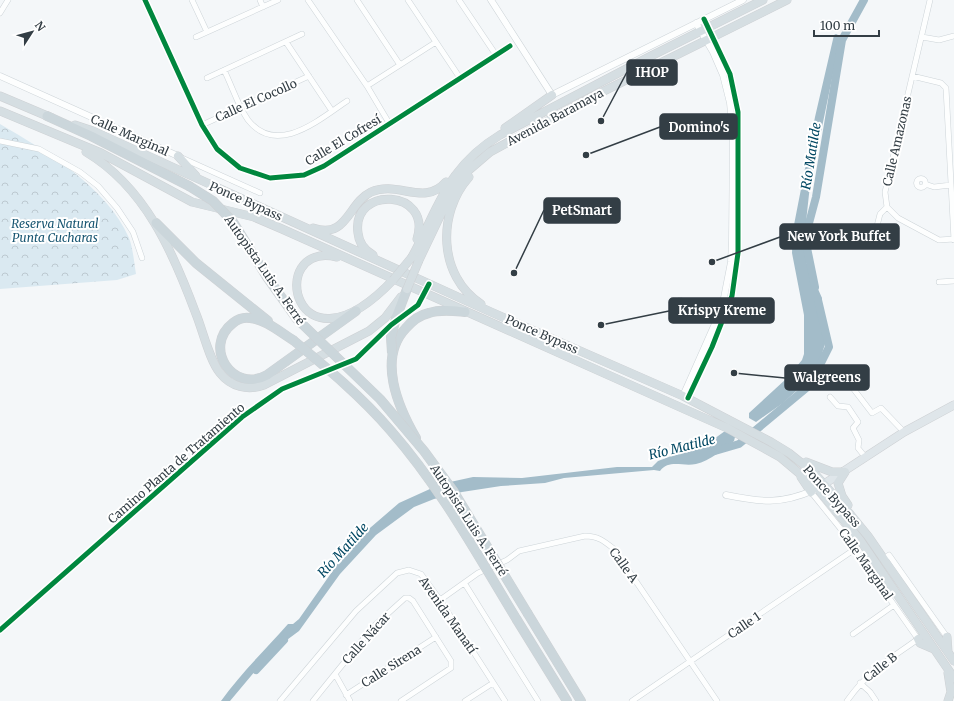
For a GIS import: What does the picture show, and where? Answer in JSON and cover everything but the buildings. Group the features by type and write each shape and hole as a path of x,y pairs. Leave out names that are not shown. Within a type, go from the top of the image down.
{"highway":[{"name":"Avenida Baramaya","path":"67,140 104,162 117,174 156,223 190,297 219,372 233,384 246,388 259,387 361,336 374,327 395,307 406,289 415,257 444,192 463,164 489,142 700,31 706,23 763,0"},
{"name":"Avenida Baramaya","path":"351,261 327,256 313,259 300,272 296,288 302,305 323,319 336,319 356,311 384,289 415,257 452,191 478,161 499,146 787,0"},
{"path":"489,142 530,109 552,95"},
{"name":"Ponce Bypass","path":"0,96 47,116 93,131 287,220 300,222 387,265 686,397 764,438 794,456 825,484 859,525 884,559 952,658"},
{"path":"0,111 67,140"},
{"name":"Autopista Luis A. Ferré","path":"47,116 91,136 188,186 213,201 233,222 243,234 267,277 297,319 380,399 424,451 454,492 581,701"},
{"name":"Ponce Bypass","path":"67,140 101,154 192,202 254,218 282,229 424,294 727,428 759,445 793,467 860,540 954,678"},
{"path":"178,156 203,182"},
{"path":"478,161 452,208 447,229 447,248 452,270 460,282 467,292 491,312"},
{"path":"312,229 326,230 337,227 347,220 365,196 379,189 395,188 417,193 433,192 441,187 463,164"},
{"path":"387,265 363,248 359,238 358,221 364,210 374,202 386,198 405,203 414,211 420,227 415,257"},
{"name":"Autopista Luis A. Ferré","path":"156,223 196,263 293,340 354,392 391,431 442,499 567,701"},
{"path":"406,289 393,325 391,337 392,374 401,408 424,451"},
{"path":"293,340 265,323 248,317 241,318 224,332 221,340 221,355 224,362 234,374 246,379 259,379 267,375 356,311"},
{"path":"392,353 395,342 405,329 416,319 429,313 444,311 466,312"},
{"path":"794,456 814,466 832,472 845,472"},
{"path":"845,472 838,483 842,496 859,525"},
{"path":"947,637 952,658"},
{"path":"918,639 920,643 934,649"},
{"path":"945,664 951,692 948,701"}],"main road":[{"path":"814,490 845,472 904,432 954,405"}],"street":[{"path":"0,14 8,0"},
{"name":"Calle El Cofresí","path":"145,0 202,124 217,149 240,168 270,178 304,175 324,166 510,46"},
{"path":"192,0 207,32"},
{"path":"260,0 263,7"},
{"path":"196,37 278,0"},
{"path":"308,0 367,86 389,124"},
{"path":"357,0 400,65"},
{"path":"408,0 460,78"},
{"path":"459,0 496,55"},
{"path":"491,0 552,95 696,23 706,23 743,0"},
{"name":"Calle Amazonas","path":"887,207 885,192 930,0"},
{"path":"686,397 726,294 731,262 732,126 730,103 723,75 696,23"},
{"path":"686,397 723,320 732,296 737,269 738,112 730,74 714,36 706,23"},
{"path":"207,78 302,34"},
{"path":"922,37 939,40 954,36"},
{"path":"286,42 332,111"},
{"path":"367,86 436,42"},
{"path":"224,70 248,119 256,128 266,133 279,136 299,132 347,101"},
{"name":"Calle Marginal","path":"0,76 260,193"},
{"name":"Calle El Cocollo","path":"202,124 309,76"},
{"path":"883,234 874,230 880,214 887,207 898,218 939,240 954,240 946,88 941,83 912,76"},
{"path":"0,141 39,149 80,172 98,186 117,208 133,232 142,258"},
{"path":"925,184 934,187 951,185"},
{"path":"939,282 954,281"},
{"name":"Camino Planta de Tratamiento","path":"0,630 242,417 282,389 356,359 391,325 418,305 429,284"},
{"path":"680,300 718,317"},
{"path":"852,387 872,413 880,408 904,432"},
{"path":"830,397 838,406 848,407 858,422 852,428 858,440 858,448 866,458"},
{"path":"726,495 777,502 814,490"},
{"name":"Calle Marginal","path":"814,490 918,639"},
{"name":"Calle A","path":"440,600 465,584 478,573 519,551 585,536 595,536 603,540 614,549 717,701"},
{"name":"Calle 1","path":"632,701 855,549"},
{"name":"Calle Marginal","path":"884,559 889,555 947,637"},
{"name":"Avenida Manatí","path":"280,701 356,611 397,573 409,570 421,574 440,600 505,701"},
{"path":"465,584 538,701"},
{"name":"Calle Nácar","path":"313,701 373,628 405,598 409,598 413,601 451,661 451,668 401,701"},
{"path":"853,634 894,605"},
{"name":"Calle Sirena","path":"346,695 436,638"},
{"name":"Calle B","path":"847,701 860,683 871,672 918,639"},
{"path":"335,674 350,701"},
{"path":"465,701 493,683"},
{"path":"860,683 870,692 876,701"}],"green space":[{"name":"Reserva Natural Punta Cucharas","path":"0,124 55,158 74,172 106,202 119,220 129,238 136,274 117,280 0,289"}],"water":[{"path":"836,34 840,36 839,45 810,185 806,222 809,237 806,262 822,298 819,317 825,332 825,344 818,366 806,382 783,403 756,422 749,418 749,413 786,379 802,360 804,354 804,315 792,253 793,230 815,117 834,35"},
{"name":"Río Matilde","path":"725,431 735,437 734,441 711,458 696,464 672,464 664,467 660,471 654,470 564,478 545,483 501,486 462,492 434,499 414,507 376,535 340,574 299,631 272,651 230,701 221,701 245,671 288,624 293,624 299,619 348,549 399,503 441,484 473,477 522,478 617,467 652,467 658,461 690,449 700,449"}],"waterway":[{"name":"Río Matilde","path":"815,287 805,238 816,197 842,40 864,0"},
{"name":"Río Matilde","path":"715,451 739,444 810,385 829,347 818,300"},
{"name":"Río Matilde","path":"256,670 284,640"}],"cycle path":[{"path":"145,0 202,125 217,149 240,168 270,178 304,175 324,166 510,46"},
{"path":"688,398 712,347 732,296 738,253 738,112 730,74 704,19"},
{"path":"0,630 242,417 282,389 356,359 391,325 418,305 429,284"}],"place":[{"name":"IHOP","path":"601,121"},
{"name":"Domino's","path":"586,155"},
{"name":"New York Buffet","path":"712,262"},
{"name":"PetSmart","path":"514,273"},
{"name":"Krispy Kreme","path":"601,325"},
{"name":"Walgreens","path":"734,373"}]}
